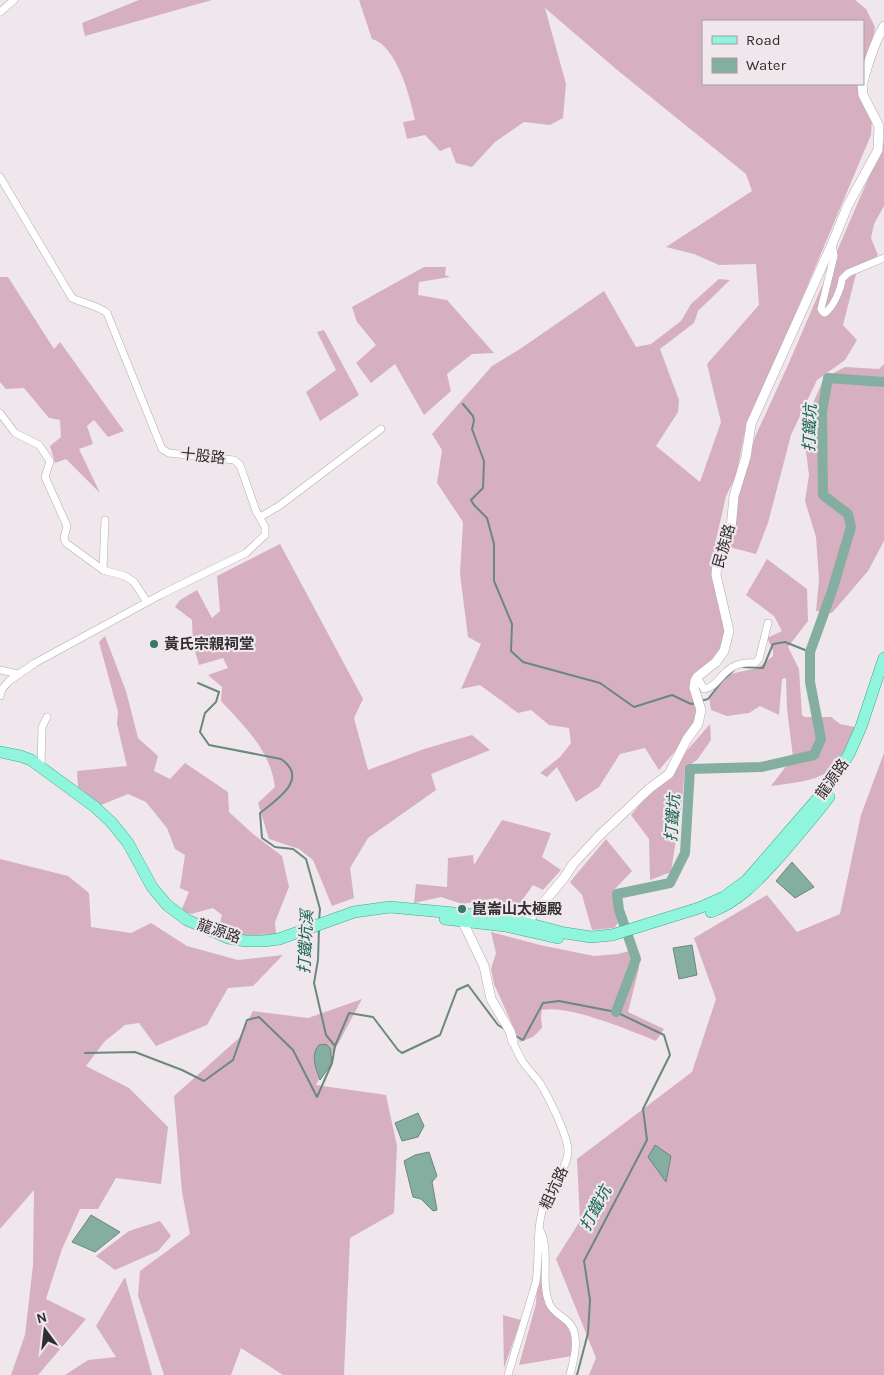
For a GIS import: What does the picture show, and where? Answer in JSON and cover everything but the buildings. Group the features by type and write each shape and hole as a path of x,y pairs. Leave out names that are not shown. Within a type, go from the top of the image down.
{"main road":[{"name":"龍源路","path":"749,884 832,782 849,754 861,727 884,658"},
{"name":"龍源路","path":"749,884 811,821 853,763 884,680"},
{"name":"龍源路","path":"0,752 20,756 42,767 95,807 112,823 128,843 159,896 167,905 187,920 214,933 246,941 264,942 319,928"},
{"path":"0,758 18,763 38,773 98,819 121,847 141,882 162,910 184,926 212,939 246,947 264,948 280,946 319,928 374,915 507,918 524,926 591,938 628,934 712,903 749,884"}],"street":[{"path":"0,12 14,0"},
{"name":"民族路","path":"864,76 870,57 884,26"},
{"name":"民族路","path":"697,677 716,662 724,651 729,631 716,575 717,564 731,529 734,496 746,457 751,424 848,205 878,150 879,126 863,94 862,85"},
{"name":"十股路","path":"0,177 72,298 84,304 100,307 107,313 162,449 169,453 234,460 240,465 265,528 265,535 246,552 146,602 18,674 2,689 0,696"},
{"path":"832,244 834,256 821,308 825,313 830,309 841,287 842,278 848,273 884,258"},
{"path":"0,413 15,433 40,444 50,461 45,477 67,526 64,538 66,543 103,570 125,576 134,582 146,602"},
{"path":"260,517 279,506 381,429"},
{"path":"103,570 105,520"},
{"path":"697,677 704,689 708,688 726,670 737,664 745,662 755,664 759,659 768,623"},
{"path":"0,670 18,674"},
{"path":"524,926 564,878 573,864 600,835 650,788 669,774 686,740 698,724 701,715 694,688 697,677"},
{"path":"42,767 42,727 47,717"},
{"path":"461,917 484,966 491,999 510,1031 513,1042"},
{"name":"粗坑路","path":"508,1375 536,1282 539,1228 545,1202 555,1180 563,1169 568,1150 562,1127 540,1083 523,1062 513,1042"},
{"path":"539,1228 545,1240 546,1293 550,1306 567,1320 574,1330 574,1353 570,1375"}],"shaded area":[{"path":"139,0 212,0 85,36 82,23"},
{"path":"359,0 855,0 866,9 875,27 863,103 872,119 871,135 744,436 736,476 726,496 711,573 722,605 726,629 723,650 694,682 700,707 690,734 659,770 645,748 620,754 599,787 576,802 557,767 547,777 540,773 560,757 571,743 569,728 549,725 531,710 518,713 480,685 461,689 481,644 468,637 460,574 463,522 437,483 442,450 432,434 492,366 604,291 636,347 651,344 681,321 691,304 719,279 730,280 698,311 694,323 660,349 679,400 678,412 656,446 700,482 721,422 707,364 759,305 756,264 719,265 694,254 666,247 752,191 746,174 616,69 545,8 566,84 563,118 550,125 524,122 495,142 472,167 456,163 450,147 440,151 425,135 407,139 403,122 415,120 410,99 401,73 389,51 372,39"},
{"path":"884,142 884,206 874,224 871,238 878,255 856,274 843,325 857,340 845,360 817,380 791,435 768,523 756,554 725,546 738,492 755,437"},
{"path":"424,267 446,267 445,275 450,277 419,282 418,295 447,300 494,353 472,354 447,374 451,391 424,415 395,364 371,383 356,363 376,345 357,322 352,307"},
{"path":"0,277 8,277 54,349 60,342 124,431 108,437 94,420 87,426 93,444 79,449 100,493 66,459 55,463 50,446 61,437 60,420 49,418 24,388 6,389 0,382"},
{"path":"324,330 359,395 320,421 306,392 336,370 317,332"},
{"path":"884,364 884,541 868,571 832,613 816,611 819,580 816,537 805,501 809,475 805,444 810,410 824,378 845,367 879,369"},
{"path":"280,544 363,699 354,718 368,770 424,749 472,735 490,750 431,774 436,790 368,838 350,868 354,898 332,906 313,860 299,849 269,839 258,803 275,787 268,762 255,740 221,701 222,687 208,675 228,668 223,658 199,665 193,645 192,620 175,607 180,600 197,590 212,618 220,611 217,576"},
{"path":"767,559 807,589 808,621 788,647 799,669 802,715 804,717 831,717 840,724 855,727 842,758 831,770 815,778 771,786 793,757 787,709 786,678 782,679 779,715 760,706 749,713 727,716 711,710 709,697 730,674 758,668 773,656 773,650 767,638 782,631 774,616 746,595"},
{"path":"105,636 126,691 138,738 158,756 154,771 170,779 185,763 228,792 229,812 253,834 282,856 289,887 275,922 276,934 243,936 219,927 222,915 213,908 191,914 181,911 189,892 180,888 185,855 175,849 167,828 146,802 128,794 101,805 78,787 77,771 127,766 117,724 118,712 99,642"},
{"path":"710,724 711,740 697,760 685,768 671,872 650,880 649,839 631,815"},
{"path":"884,753 884,1375 589,1375 596,1358 556,1259 580,1221 577,1159 692,1072 716,999 694,938 767,895 797,932 840,914 861,815"},
{"path":"502,820 551,833 542,857 561,870 543,890 533,885 518,906 507,907 497,898 462,904 441,897 414,903 416,884 447,887 448,858 473,855 474,865"},
{"path":"606,839 632,871 612,892 618,923 614,928 592,930 582,895 570,882"},
{"path":"0,859 68,876 89,893 91,927 131,933 151,923 187,946 238,960 283,955 253,986 228,988 207,1025 156,1046 139,1023 125,1025 104,1042 86,1066 129,1088 168,1127 161,1184 116,1178 98,1209 80,1209 62,1249 46,1299 86,1319 38,1375 11,1375 25,1335 33,1265 34,1190 0,1229"},
{"path":"491,932 540,945 594,956 618,954 637,949 639,968 628,1012 664,1029 656,1041 583,1015 554,1009 542,1010 542,1028 533,1037 520,1042 494,984 491,969 496,953"},
{"path":"362,999 316,1085 386,1095 397,1146 394,1213 350,1238 344,1375 283,1375 241,1348 231,1375 164,1375 138,1296 140,1271 190,1234 182,1192 174,1096 239,1038 253,1011 308,1018"},
{"path":"160,1221 171,1236 158,1251 115,1270 96,1256 129,1231"},
{"path":"542,1245 544,1291 566,1323 573,1339 572,1356 519,1365 536,1304 539,1247"},
{"path":"125,1277 152,1375 65,1375 88,1360 116,1357 96,1326"},
{"path":"503,1315 521,1320 504,1368"}],"water":[{"path":"792,862 814,887 795,898 776,881"},
{"path":"692,945 697,975 679,979 673,948"},
{"path":"326,1044 330,1048 332,1063 320,1080 314,1058 319,1045"},
{"path":"418,1113 424,1126 418,1137 402,1141 395,1123"},
{"path":"655,1145 671,1156 666,1182 648,1157"},
{"path":"429,1152 437,1176 432,1182 437,1210 433,1211 421,1199 413,1197 404,1161 415,1155"},
{"path":"91,1215 120,1232 95,1252 72,1242"}],"waterway":[{"name":"打鐵坑","path":"616,1012 636,959 619,910 617,894 670,883 685,853 690,769 761,767 814,755 821,739 810,682 810,652 832,591 851,527 848,514 823,495 822,412 828,378 884,382"},
{"path":"463,404 473,416 472,429 484,461 483,488 471,500 487,518 494,544 494,581 512,624 511,651 523,662 600,683 634,707 672,695 691,704 697,703"},
{"path":"742,667 763,668 773,644 785,642 810,652"},
{"path":"701,701 708,699 723,680 735,669"},
{"name":"打鐵坑溪","path":"198,683 219,692 216,702 205,713 200,732 209,745 281,759 289,767 292,774 287,789 260,813 262,838 275,847 293,849 306,859 320,909 319,921"},
{"name":"打鐵坑溪","path":"319,928 318,960 314,983 326,1035 335,1046 349,1013 373,1017 402,1053 440,1035 457,990 468,985 498,1025 506,1030"},
{"name":"打鐵坑","path":"514,1035 523,1040 543,1003 559,1001 616,1012 664,1035 670,1055 643,1109 647,1140 584,1261 590,1300 588,1333 577,1375"},
{"path":"85,1053 135,1052 182,1070 204,1081 233,1060 247,1020 259,1017 293,1050 317,1097 332,1063 335,1046"}],"place":[{"name":"黃氏宗親祠堂","path":"154,644"},
{"name":"崑崙山太極殿","path":"462,909"}]}
